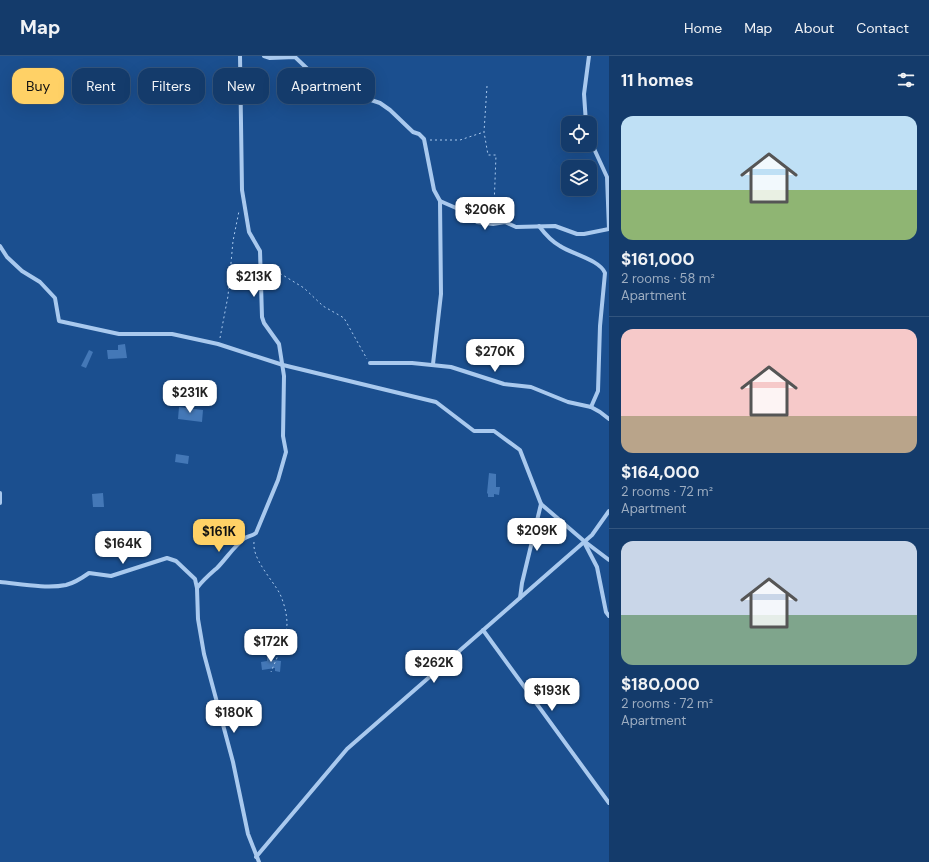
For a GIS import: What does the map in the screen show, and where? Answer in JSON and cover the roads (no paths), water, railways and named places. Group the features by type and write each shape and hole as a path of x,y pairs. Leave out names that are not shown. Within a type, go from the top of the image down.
{"street":[{"path":"197,588 245,538 254,535 276,485 286,456 283,436 283,365 278,340 264,323 262,317 260,251 249,232 242,190 240,56"},
{"path":"264,56 270,58 295,57 315,76 328,85 343,90 355,99 380,102 413,132 419,134 424,139 434,190 440,201 441,294 432,364"},
{"path":"586,116 584,94 589,56"},
{"path":"440,201 470,214 477,222 493,224 505,222 516,227 555,226 577,234 609,229 608,181 595,152"},
{"path":"539,226 558,246 600,266 606,273 600,326 598,391 591,408"},
{"path":"0,246 7,257 22,272 40,282 55,298 59,321 119,334 172,334 218,344 283,365 436,402 474,431 494,431 520,450 541,504 584,541 609,560"},
{"path":"370,362 432,364 463,370 504,384 525,385 568,402 591,408 600,412 609,419"},
{"path":"0,493 0,503"},
{"path":"520,598 522,583 541,504"},
{"path":"256,857 347,749 592,535 609,511"},
{"path":"584,541 597,567 606,612 609,616"},
{"path":"0,582 37,585 65,585 80,579 89,573 111,576 167,558 176,561 191,574 195,579 197,588 196,609 204,654 233,762 248,834 259,862"},
{"path":"483,630 609,803"}]}
